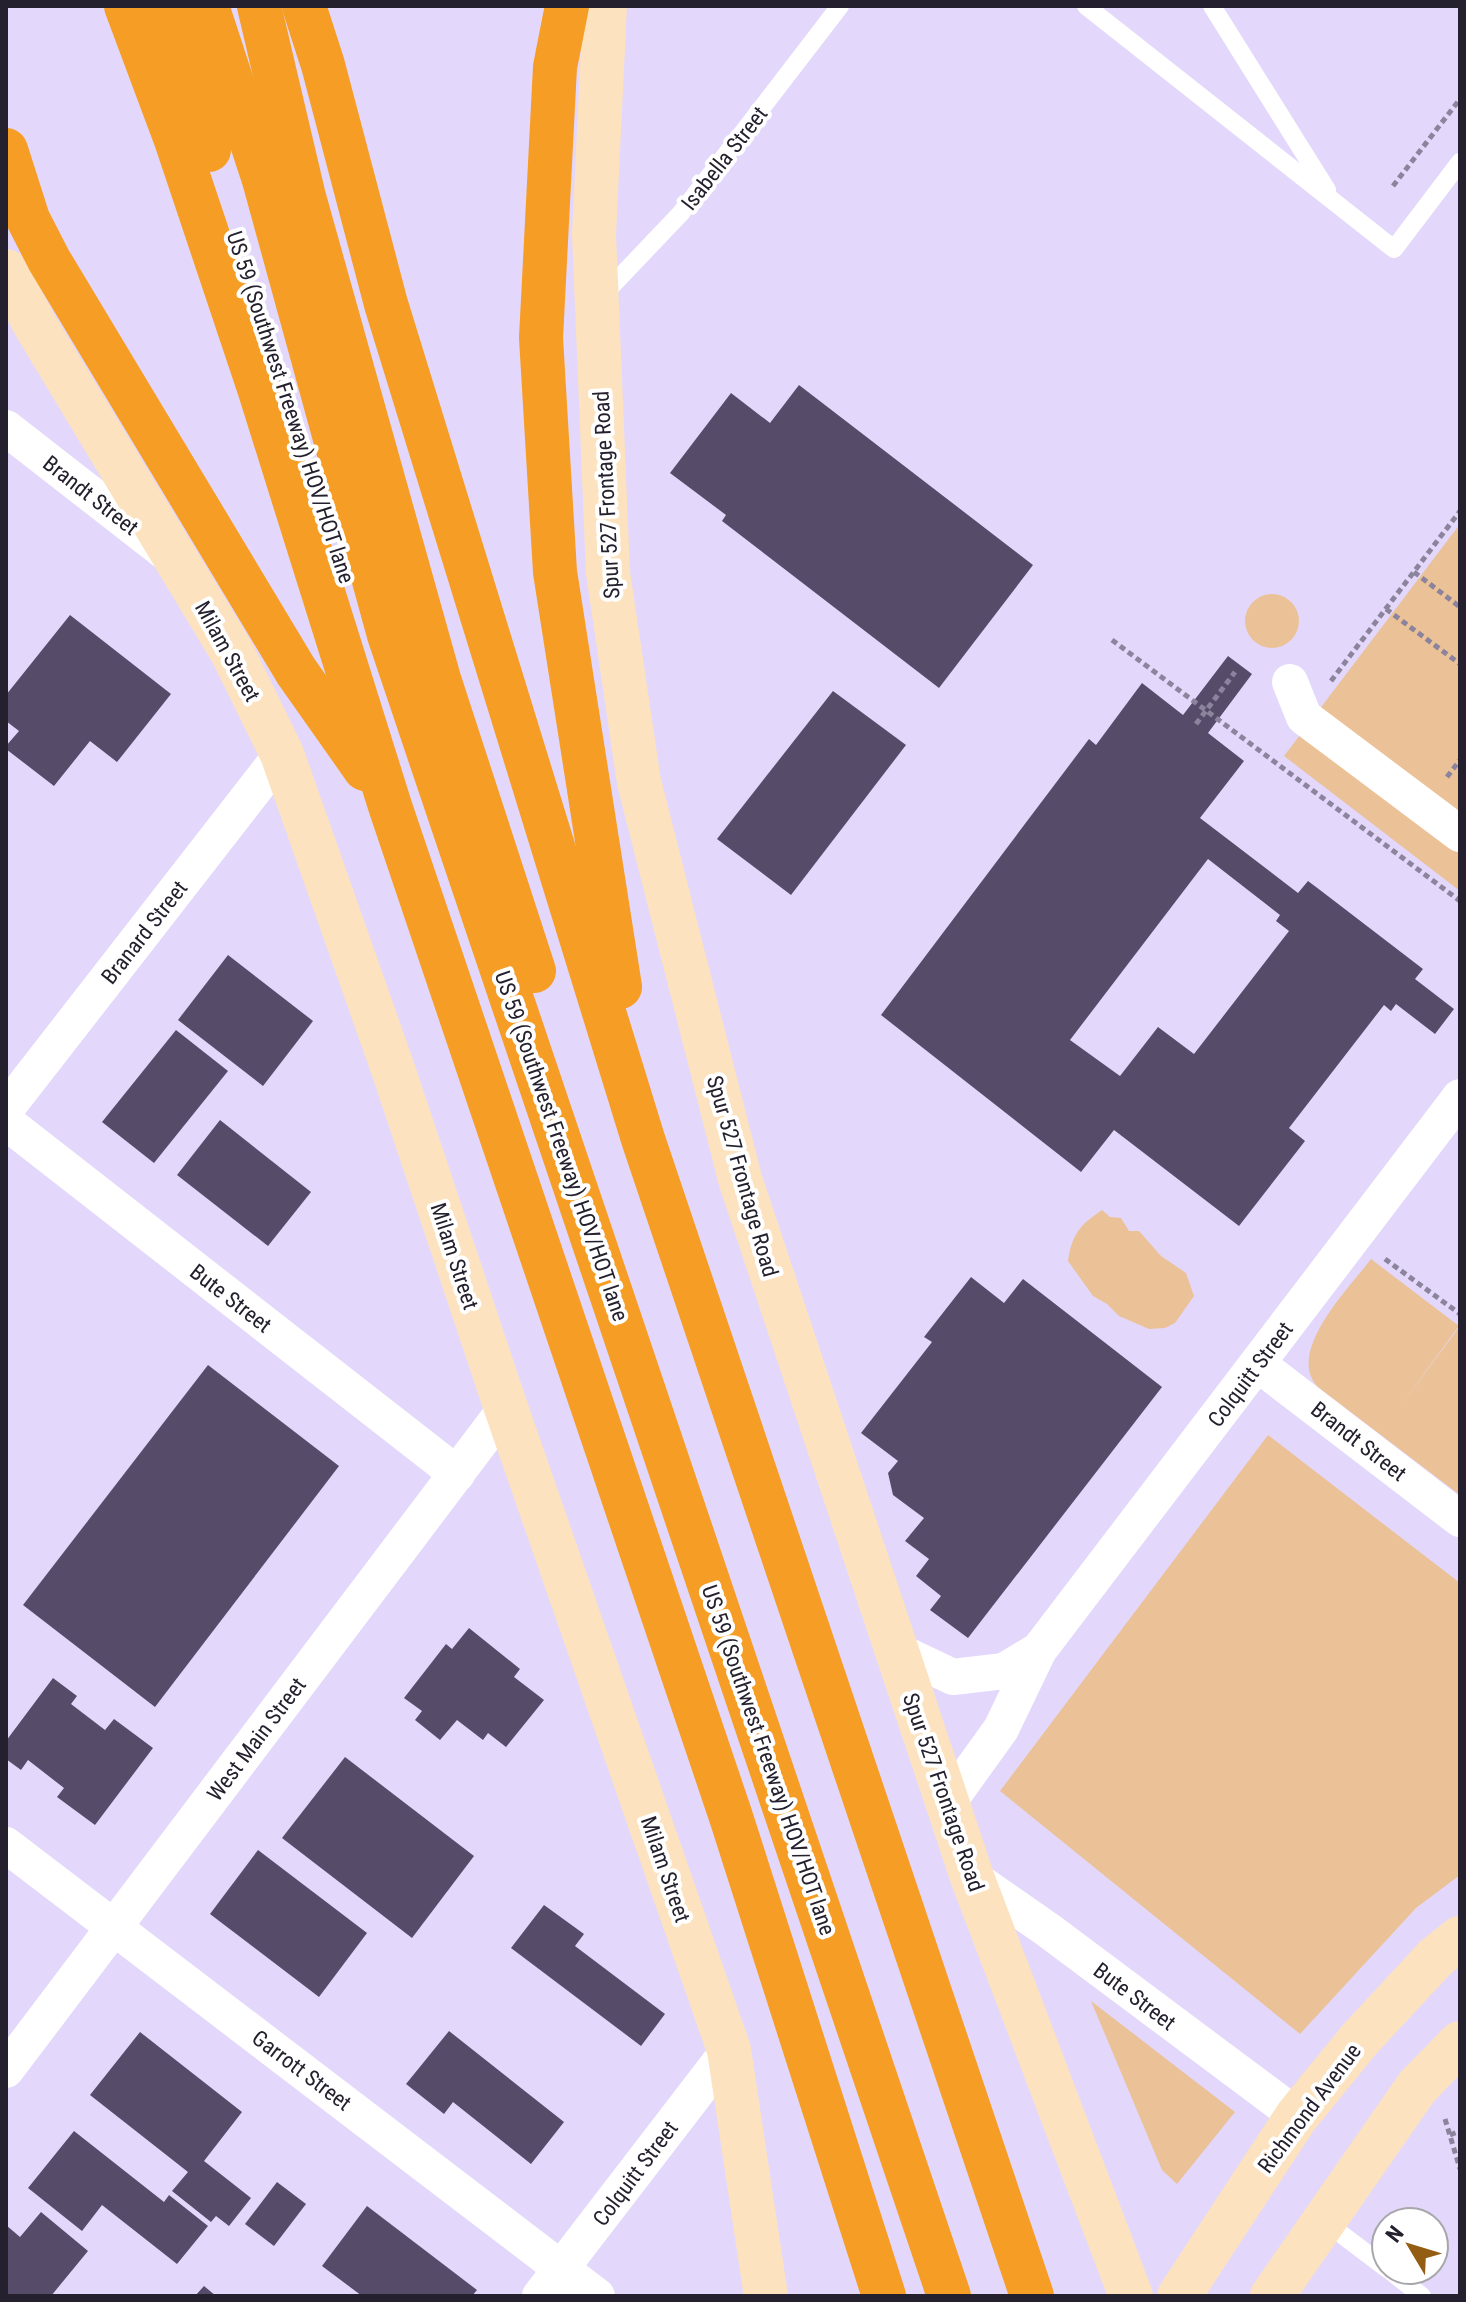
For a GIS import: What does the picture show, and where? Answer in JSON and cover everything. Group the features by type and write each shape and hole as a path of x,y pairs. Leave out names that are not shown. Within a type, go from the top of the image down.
{"highway":[{"path":"126,6 176,140 249,359 390,806 731,1817 884,2296"},
{"name":"US 59 (Southwest Freeway) HOV/HOT lane","path":"163,6 340,576 359,603 389,635 949,2296"},
{"path":"207,6 264,180 389,635"},
{"path":"259,6 304,197 439,679 529,954 730,1645"},
{"path":"304,6 323,65 386,304 643,1139 1032,2296"},
{"path":"567,6 555,67 541,338 555,572 643,1139"},
{"path":"6,150 28,219 49,260 296,671 390,806"}],"main road":[{"name":"Spur 527 Frontage Road","path":"605,6 594,234 608,573 639,782 740,1179 972,1877 1131,2296"},
{"name":"Milam Street","path":"6,271 35,325 233,654 282,754 729,2050 766,2296"},
{"name":"Richmond Avenue","path":"1179,2296 1297,2116 1359,2040 1436,1957 1460,1938"},
{"path":"1272,2296 1417,2087 1460,2043"}],"street":[{"name":"Brandt Street","path":"6,428 176,561"},
{"path":"1290,682 1304,717 1460,834"},
{"name":"Branard Street","path":"6,1109 282,754"},
{"name":"Colquitt Street","path":"947,1804 1001,1729 1039,1650 1460,1097"},
{"name":"Bute Street","path":"6,1122 457,1474"},
{"name":"Brandt Street","path":"1258,1364 1460,1519"},
{"name":"West Main Street","path":"6,2070 506,1408"},
{"name":"Colquitt Street","path":"896,1650 953,1677 1004,1671 1039,1650"},
{"name":"Garrott Street","path":"6,1845 114,1927 551,2282 597,2296"},
{"name":"Bute Street","path":"972,1877 1297,2116"},
{"name":"Colquitt Street","path":"551,2282 729,2050"}],"lane":[{"name":"Isabella Street","path":"597,302 681,213 840,6"},
{"path":"1086,6 1394,249 1460,162"},
{"path":"1212,6 1335,202"},
{"path":"1324,2221 1370,2256"}],"path":[{"path":"1393,186 1460,99"},
{"path":"1304,717 1460,511"},
{"path":"1414,572 1460,607"},
{"path":"1386,609 1460,664"},
{"path":"1112,640 1460,901"},
{"path":"1196,724 1235,672"},
{"path":"1381,1256 1460,1314"},
{"path":"1441,2107 1460,2169"},
{"path":"1450,2135 1460,2131"}],"shaded area":[{"path":"1460,524 1460,891 1284,756"},
{"path":"1272,594 1291,602 1299,621 1291,640 1272,648 1253,640 1245,621 1253,602"},
{"path":"1102,1210 1110,1217 1121,1218 1129,1231 1139,1231 1161,1256 1186,1273 1194,1296 1175,1323 1165,1328 1149,1329 1119,1316 1093,1296 1068,1261 1078,1231"},
{"path":"1371,1259 1459,1326 1399,1408 1460,1326 1460,1495 1319,1388 1310,1374 1309,1357 1324,1321"},
{"path":"1268,1435 1460,1583 1460,1875 1416,1908 1300,2034 1000,1791"},
{"path":"1091,2001 1235,2112 1177,2184 1162,2170"}],"building":[{"path":"799,385 1033,565 939,688 722,521 726,515 670,473 731,393 770,423"},
{"path":"70,615 171,694 117,762 90,741 54,786 6,749 19,731 6,721 6,695"},
{"path":"1228,656 1252,674 1208,733 1244,761 1200,818 1298,893 1308,881 1320,890 1423,969 1415,979 1454,1009 1435,1034 1396,1004 1391,1011 1384,1005 1289,1128 1305,1141 1239,1226 1114,1130 1081,1172 881,1015 1089,739 1096,745 1142,683 1183,715","holes":["1208,859 1280,915 1276,921 1289,931 1194,1054 1158,1027 1120,1076 1070,1040"]},
{"path":"833,691 906,745 791,895 717,839"},
{"path":"228,955 313,1021 263,1086 178,1020"},
{"path":"176,1030 228,1071 154,1163 102,1122"},
{"path":"220,1120 311,1192 268,1246 177,1175"},
{"path":"971,1277 1004,1303 1023,1279 1162,1387 968,1638 930,1610 941,1596 916,1576 929,1559 905,1541 924,1518 893,1495 888,1473 898,1461 861,1433 932,1342 924,1337"},
{"path":"208,1365 339,1466 155,1707 23,1605"},
{"path":"469,1628 520,1669 514,1677 544,1700 506,1747 488,1733 483,1740 457,1720 440,1740 415,1720 422,1711 404,1698 446,1644 452,1649"},
{"path":"53,1678 77,1696 71,1704 105,1730 114,1719 153,1748 95,1825 57,1797 64,1788 28,1760 21,1770 6,1759 6,1741"},
{"path":"345,1757 474,1856 412,1938 282,1838"},
{"path":"258,1850 367,1933 319,1997 210,1914"},
{"path":"544,1905 584,1934 575,1946 665,2014 641,2046 511,1948"},
{"path":"449,2031 564,2122 531,2164 453,2102 444,2114 406,2084"},
{"path":"140,2032 242,2112 204,2161 251,2198 229,2226 216,2216 211,2222 172,2191 188,2172 90,2095"},
{"path":"74,2131 164,2202 169,2195 208,2226 177,2264 102,2205 82,2231 28,2188"},
{"path":"277,2182 306,2204 274,2246 245,2224"},
{"path":"367,2206 477,2290 472,2296 362,2296 322,2266"},
{"path":"41,2212 88,2251 51,2296 6,2296 6,2225 20,2237"},
{"path":"204,2286 216,2296 195,2296"}]}
